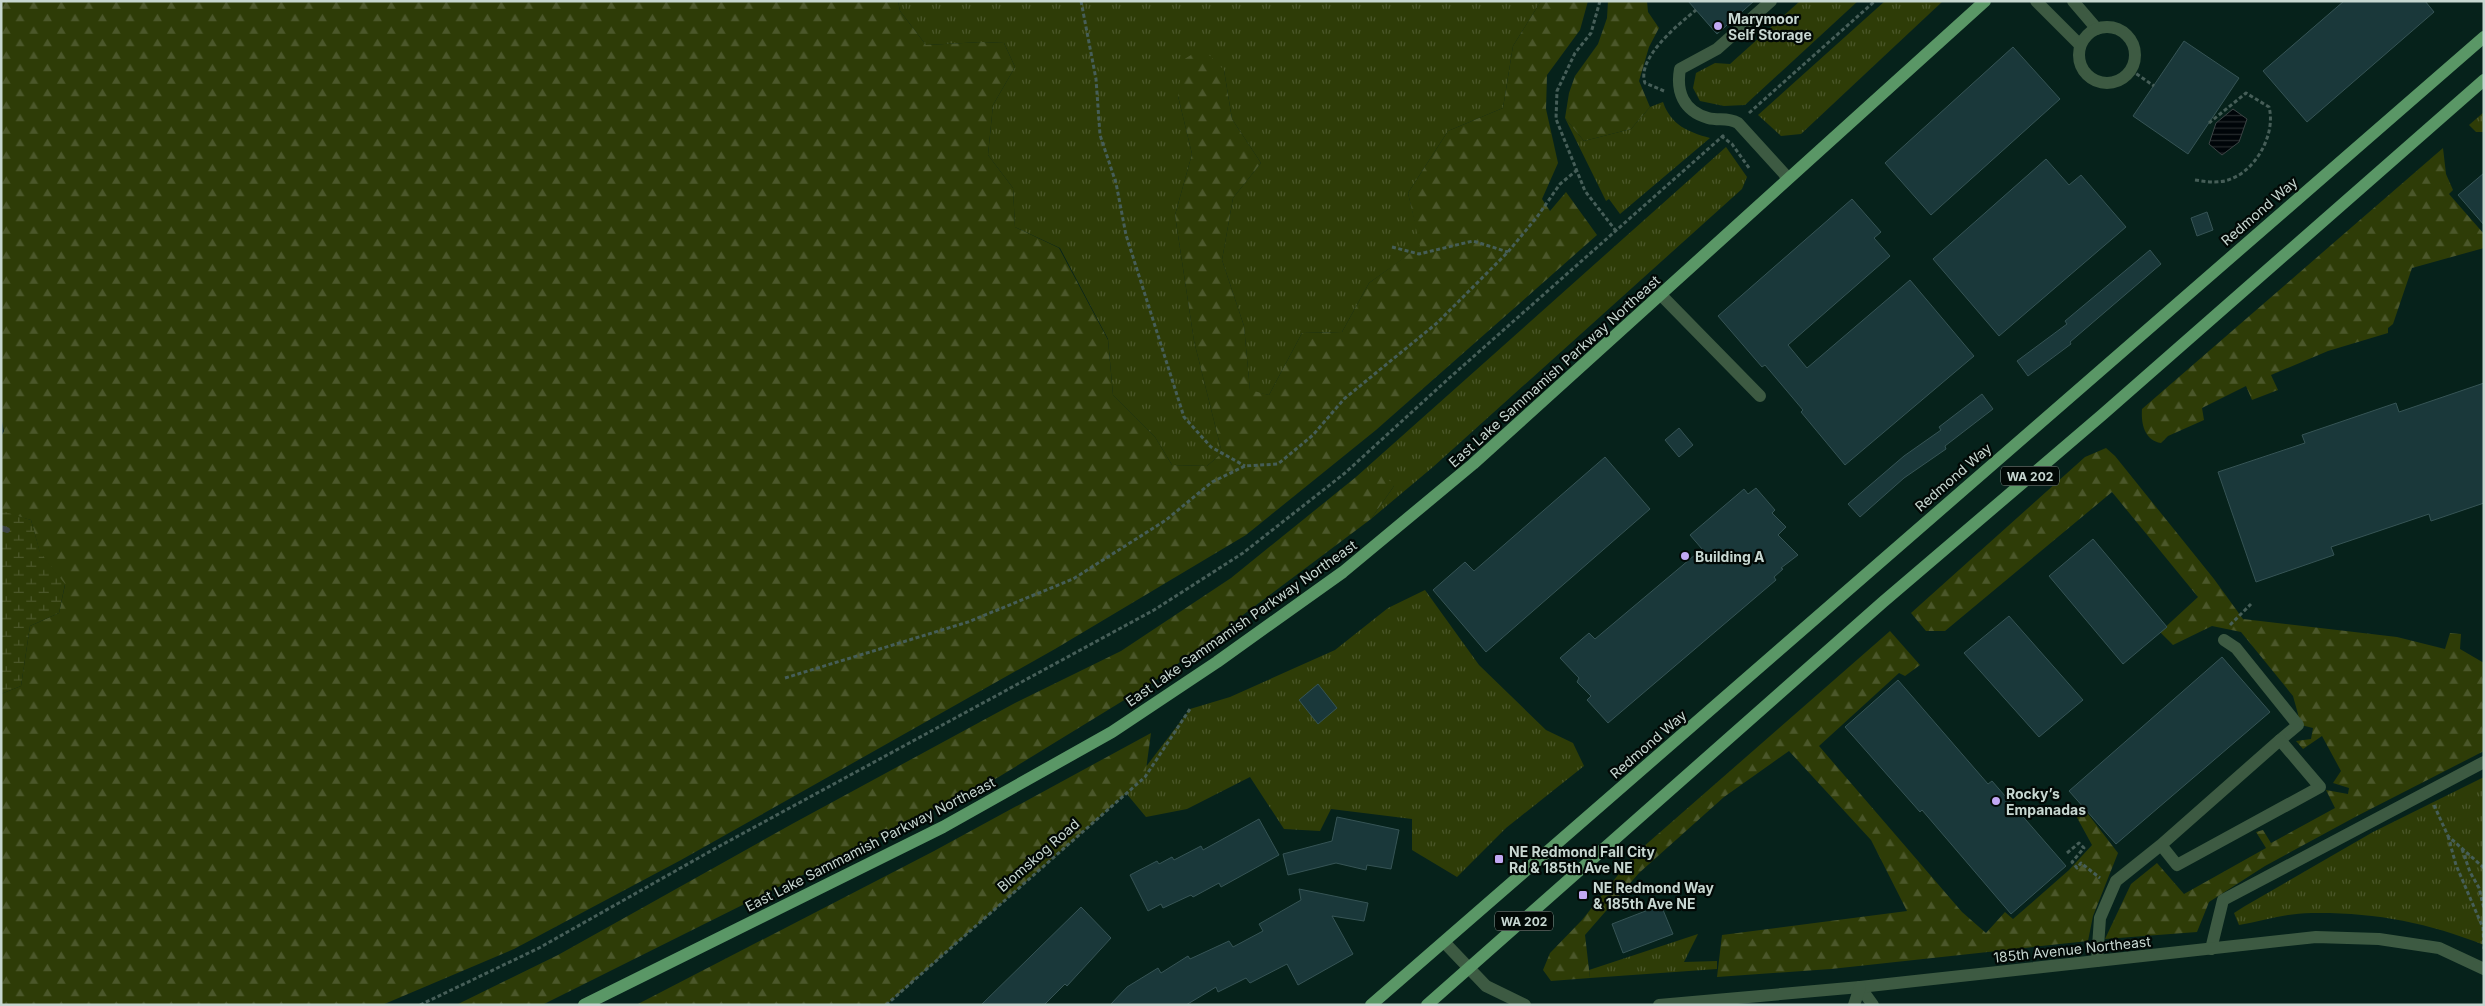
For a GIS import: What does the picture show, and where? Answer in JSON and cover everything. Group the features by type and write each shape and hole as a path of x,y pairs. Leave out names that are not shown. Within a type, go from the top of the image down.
{"main road":[{"name":"East Lake Sammamish Parkway Northeast","path":"584,1005 943,827 1112,732 1217,662 1343,572 1473,464 1621,329 1662,296 1788,178 1985,1"},
{"name":"Redmond Way","path":"1444,942 2484,37"},
{"name":"WA 202","path":"1427,1005 1883,602 2102,415 2484,80"},
{"name":"WA 202","path":"1371,1005 1444,942"}],"street":[{"path":"1772,1 1717,49 1680,69 1677,83 1681,99 1694,111 1708,118 1730,118 1738,123 1788,178"},
{"path":"2036,1 2080,45"},
{"path":"2073,1 2097,29"},
{"path":"2113,28 2128,38 2135,54 2131,70 2116,82 2098,82 2090,78 2083,71 2080,62 2080,45 2087,34 2097,29 2113,28"},
{"path":"1662,296 1760,396"},
{"path":"2098,961 2100,918 2116,881 2161,845 2298,725 2236,648 2224,640"},
{"path":"2161,845 2177,865 2320,787 2280,740"},
{"path":"2211,949 2223,900 2484,762"},
{"name":"185th Avenue Northeast","path":"1659,1005 1860,987 2316,938 2379,939 2439,948 2484,969"},
{"path":"1444,942 1486,986 1525,1005"},
{"path":"1854,1005 1860,987"},
{"path":"1860,987 1873,1005"}],"path":[{"path":"1081,1 1096,79 1100,135 1116,183 1126,234 1184,418 1211,447 1245,466"},
{"path":"1600,1 1591,34 1575,53 1556,91 1556,119 1585,191 1616,231"},
{"path":"1752,110 1875,1"},
{"path":"2131,70 2154,86"},
{"path":"2195,180 2213,183 2232,179 2248,170 2264,145 2270,127 2271,113 2269,107 2246,93 2209,123"},
{"path":"420,1005 539,948 716,848 1154,610 1226,563 1345,474 1726,134"},
{"path":"785,678 968,622 1073,579 1166,520 1212,482 1245,466 1278,464 1314,435 1344,399 1437,323 1508,252 1560,184 1577,170"},
{"path":"1392,247 1418,254 1473,241 1508,252"},
{"name":"Blomskog Road","path":"886,1005 1145,777 1190,709"},
{"path":"2432,800 2441,826 2448,836 2484,868"},
{"path":"2448,836 2456,865 2484,928 2484,949"},
{"path":"2067,853 2079,843 2084,848 2072,862 2077,868 2081,863 2113,888"},
{"path":"2462,848 2470,872 2479,888 2484,909"}],"green space":[{"path":"1,1 898,1 900,11 926,45 982,42 1004,43 1015,67 993,105 988,155 1013,188 1015,227 1059,248 1108,340 1113,395 1155,437 1172,465 1207,466 1222,453 1194,341 1175,215 1192,154 1178,96 1183,60 1202,48 1224,70 1232,119 1261,163 1233,198 1222,260 1244,326 1250,390 1269,395 1302,333 1342,332 1369,283 1420,246 1408,193 1448,131 1503,108 1513,46 1541,1 1588,1 1580,30 1547,75 1546,109 1558,163 1542,199 1550,211 1566,192 1597,235 1376,430 1246,535 1055,649 681,860 514,949 382,1005 1,1005 1,694 21,686 30,626 59,613 65,585 40,553 31,520 1,512 1,437 4,431 1,417"},
{"path":"898,1 1541,1 1513,46 1503,108 1448,131 1408,193 1421,246 1369,283 1342,332 1302,333 1269,395 1250,391 1244,326 1222,260 1233,198 1261,163 1232,119 1224,70 1178,96 1192,154 1175,215 1194,341 1222,453 1207,466 1172,465 1155,437 1113,395 1108,339 1060,248 1015,227 1013,188 988,155 993,105 1015,67 1004,43 982,42 926,45 900,11"},
{"path":"1608,1 1647,1 1648,12 1659,28 1649,47 1639,81 1650,107 1631,129 1584,141 1565,118 1569,93 1575,76 1598,44 1607,18"},
{"path":"1800,1 1858,1 1745,105 1724,106 1700,101 1693,88 1696,73 1715,63 1730,64"},
{"path":"1885,1 1943,1 1801,134 1781,136 1758,115"},
{"path":"1663,102 1666,110 1681,126 1710,138 1620,214 1609,199 1606,201 1565,118 1584,141 1631,129 1650,107"},
{"path":"2484,112 2484,132 2476,132 2469,125"},
{"path":"1726,147 1747,177 1742,189 1433,467 1371,519 1394,486 1356,477"},
{"path":"2443,148 2446,174 2453,190 2449,194 2484,234 2484,248 2412,268 2393,324 2388,328 2388,333 2328,351 2271,375 2278,390 2252,400 2246,386 2202,408 2204,420 2168,436 2161,443 2147,435 2142,420 2142,409"},
{"path":"2106,448 2115,456 2214,579 2243,619 2397,637 2445,649 2450,633 2461,634 2460,649 2484,663 2484,751 2265,866 2209,902 2197,932 2105,939 2131,884 2157,863 2184,894 2266,848 2256,832 2263,830 2271,843 2335,808 2326,790 2348,794 2349,788 2333,783 2341,771 2322,736 2303,749 2296,741 2311,739 2313,728 2301,725 2293,696 2241,632 2212,626 2173,645 2160,632 2198,597 2112,492 1945,631 1926,631 1911,613 2085,457"},
{"path":"1383,473 1394,486 1371,519 1152,683 997,778 542,1005 456,1005 558,955 792,824 1015,703 1121,651 1231,578 1356,477"},
{"path":"2,511 31,520 40,552 65,584 59,613 30,626 21,686 1,694"},
{"path":"1425,590 1479,665 1546,730 1573,743 1584,766 1506,828 1457,877 1412,850 1412,819 1331,809 1320,831 1284,829 1250,777 1187,809 1146,817 1126,793 1190,709 1230,697 1335,650 1388,608"},
{"path":"1890,631 1920,665 1905,676 1899,673 1819,746 1962,912 1986,933 2005,912 2013,919 2069,870 2092,845 2075,814 2081,805 2118,853 2093,916 2088,941 1831,969 1717,977 1722,935 1907,911 1871,840 1789,751 1724,797 1639,873 1585,935 1590,978 1551,981 1543,970 1550,953 1582,920 1634,855"},
{"path":"1151,733 1145,777 886,1005 636,1005 934,851"},
{"path":"2484,777 2484,945 2442,930 2399,920 2356,914 2302,913 2239,925 2234,913 2245,906 2373,832"},
{"path":"1698,934 1684,962 1717,961 1717,969 1590,978 1589,970"}],"shaded area":[{"path":"2233,109 2247,119 2239,142 2222,155 2209,144 2216,123"}],"building":[{"name":"Marymoor Self Storage","path":"1688,1 1754,1 1717,34"},
{"path":"2344,1 2425,1 2434,12 2307,122 2263,71"},
{"path":"2184,41 2239,78 2188,154 2133,116"},
{"path":"2013,47 2060,99 1931,215 1885,163"},
{"path":"2046,159 2069,185 2081,175 2126,227 1999,336 1933,259"},
{"path":"2484,173 2484,225 2458,195"},
{"path":"1852,199 1881,232 1874,238 1890,256 1788,345 1807,368 1910,280 1974,356 1845,465 1801,412 1803,410 1765,365 1762,367 1718,316"},
{"path":"2207,212 2213,230 2197,236 2191,218"},
{"path":"2150,250 2161,264 2070,342 2071,344 2028,376 2017,361 2067,324 2065,321"},
{"path":"2484,383 2484,503 2431,521 2429,514 2331,547 2334,555 2256,582 2218,472 2305,443 2302,435 2396,403 2399,412"},
{"path":"1982,394 1993,409 1945,446 1946,449 1904,478 1860,517 1848,504 1904,456 1941,430 1939,427"},
{"path":"1679,428 1693,445 1679,457 1665,440"},
{"path":"1605,457 1650,509 1486,652 1433,590 1465,562 1474,571"},
{"path":"1756,488 1775,510 1772,513 1786,527 1778,535 1798,555 1781,568 1783,569 1774,577 1776,580 1608,723 1587,700 1591,696 1577,682 1579,678 1560,658 1589,633 1595,639 1702,549 1690,535 1744,489 1748,494"},
{"path":"2093,539 2167,627 2123,664 2049,576"},
{"path":"2009,616 2083,700 2039,737 1964,653"},
{"path":"2222,657 2270,712 2116,844 2069,791"},
{"path":"1898,680 1988,784 1992,781 2066,866 2011,914 1922,810 1920,812 1845,727"},
{"path":"1318,684 1337,708 1318,724 1299,700"},
{"path":"1337,817 1399,830 1391,869 1367,865 1366,870 1336,863 1288,875 1283,854 1332,841"},
{"path":"1259,819 1279,855 1221,887 1219,883 1193,897 1191,895 1163,908 1161,904 1148,911 1130,875 1157,861 1159,864 1172,857 1174,860 1201,846 1203,850"},
{"path":"1299,889 1368,903 1364,921 1332,916 1353,954 1298,985 1287,964 1250,983 1246,978 1218,992 1216,987 1186,1005 1110,1005 1127,987 1158,968 1161,973 1188,956 1190,959 1229,941 1233,947 1263,931 1259,924 1301,900"},
{"path":"1661,905 1673,934 1623,953 1612,924"},
{"path":"1081,907 1111,938 1067,986 1065,984 1044,1005 981,1005"}],"waterway":[{"path":"1,528 7,530"}],"place":[{"name":"Marymoor Self Storage","path":"1718,26"},
{"name":"Building A","path":"1685,556"},
{"name":"Rocky’s Empanadas","path":"1996,801"},
{"name":"NE Redmond Fall City Rd & 185th Ave NE","path":"1499,859"},
{"name":"NE Redmond Way & 185th Ave NE","path":"1583,895"}]}
